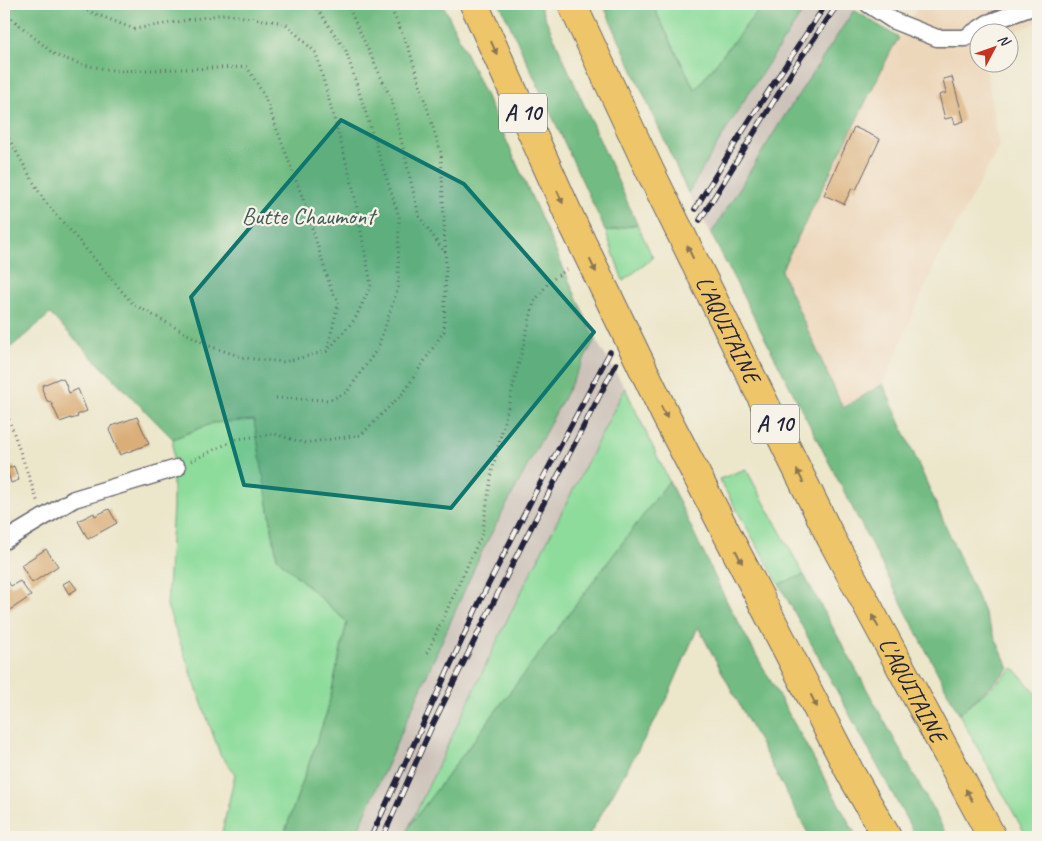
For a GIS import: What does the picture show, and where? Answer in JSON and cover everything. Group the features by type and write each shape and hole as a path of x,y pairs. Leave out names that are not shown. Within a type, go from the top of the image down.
{"highway":[{"name":"A 10","path":"474,4 588,257 668,421 852,774 887,837"},
{"name":"L'AQUITAINE","path":"572,4 650,171 827,530 992,837"}],"street":[{"path":"868,4 894,21 937,38 965,38 988,23 1038,5"},
{"path":"4,541 74,499 177,468"}],"path":[{"path":"4,130 43,199 133,304 209,346 245,358 284,362 327,351 355,319 371,285 352,187 316,53 285,22 224,14 134,29 74,4"},
{"path":"276,398 330,400 347,392 378,348 398,287 398,218 346,51 314,4"},
{"path":"347,4 392,101 418,216 446,254"},
{"path":"177,468 237,439 275,434 304,443 361,435 404,392 444,331 446,254 441,152 409,49 389,4"},
{"path":"4,12 55,55 83,65 118,71 247,67 264,95 303,199 332,292 340,301 327,351"},
{"path":"428,653 482,534 492,471 534,302 549,282 588,257"},
{"path":"4,406 43,518"}],"highlighted area":[{"path":"341,120 464,184 594,332 451,508 244,485 191,297"}],"shaded area":[{"path":"808,4 845,4 854,10 783,118 711,234 688,193 748,94"},
{"path":"920,4 1038,4 1038,22 1020,30 1020,22 970,22 970,72 986,72 999,147 933,268 883,384 844,408 778,278 892,49"},
{"path":"595,339 625,388 509,616 405,837 355,837 481,553"}],"green space":[{"name":"Butte Chaumont","path":"4,4 443,4 595,339 481,553 355,837 283,837 327,712 347,622 277,558 254,420 213,423 173,439 50,314 4,353"},
{"path":"500,4 539,4 637,224 606,232"},
{"path":"603,4 652,4 695,90 763,4 808,4 748,94 688,193"},
{"path":"652,4 763,4 695,90"},
{"path":"854,10 899,38 781,271 843,408 883,384 1009,669 959,714 711,234 783,118"},
{"path":"637,224 653,258 623,281 606,232"},
{"path":"625,388 669,481 410,825 509,616"},
{"path":"254,420 277,558 347,622 327,712 283,837 221,837 235,774 220,754 167,606 173,506 173,439 213,423"},
{"path":"746,469 804,575 779,584 719,479"},
{"path":"669,481 728,604 857,837 810,837 698,627 665,703 588,837 405,837 410,825"},
{"path":"804,575 948,837 916,837 779,584"},
{"path":"1014,668 1038,696 1038,837 1027,837 959,714"}],"building":[{"path":"952,77 964,121 955,124 953,117 945,119 939,95 946,93 943,79"},
{"path":"854,127 880,139 856,190 852,188 844,204 824,195"},
{"path":"60,378 64,380 69,393 78,389 87,411 77,415 78,417 60,422 51,402 47,401 42,389 43,385"},
{"path":"137,417 149,444 120,455 109,430 111,426"},
{"path":"14,466 19,480 11,483 7,469"},
{"path":"109,509 117,523 88,539 78,521 94,513 95,516"},
{"path":"46,549 58,566 32,583 21,565"},
{"path":"4,580 11,586 20,581 31,596 4,614"},
{"path":"70,580 77,589 69,594 63,584"}],"railway":[{"path":"695,209 749,121 826,4"},
{"path":"700,220 800,59 838,4"},
{"path":"371,837 478,605 610,352"},
{"path":"383,837 432,726 523,543 616,364"}]}
